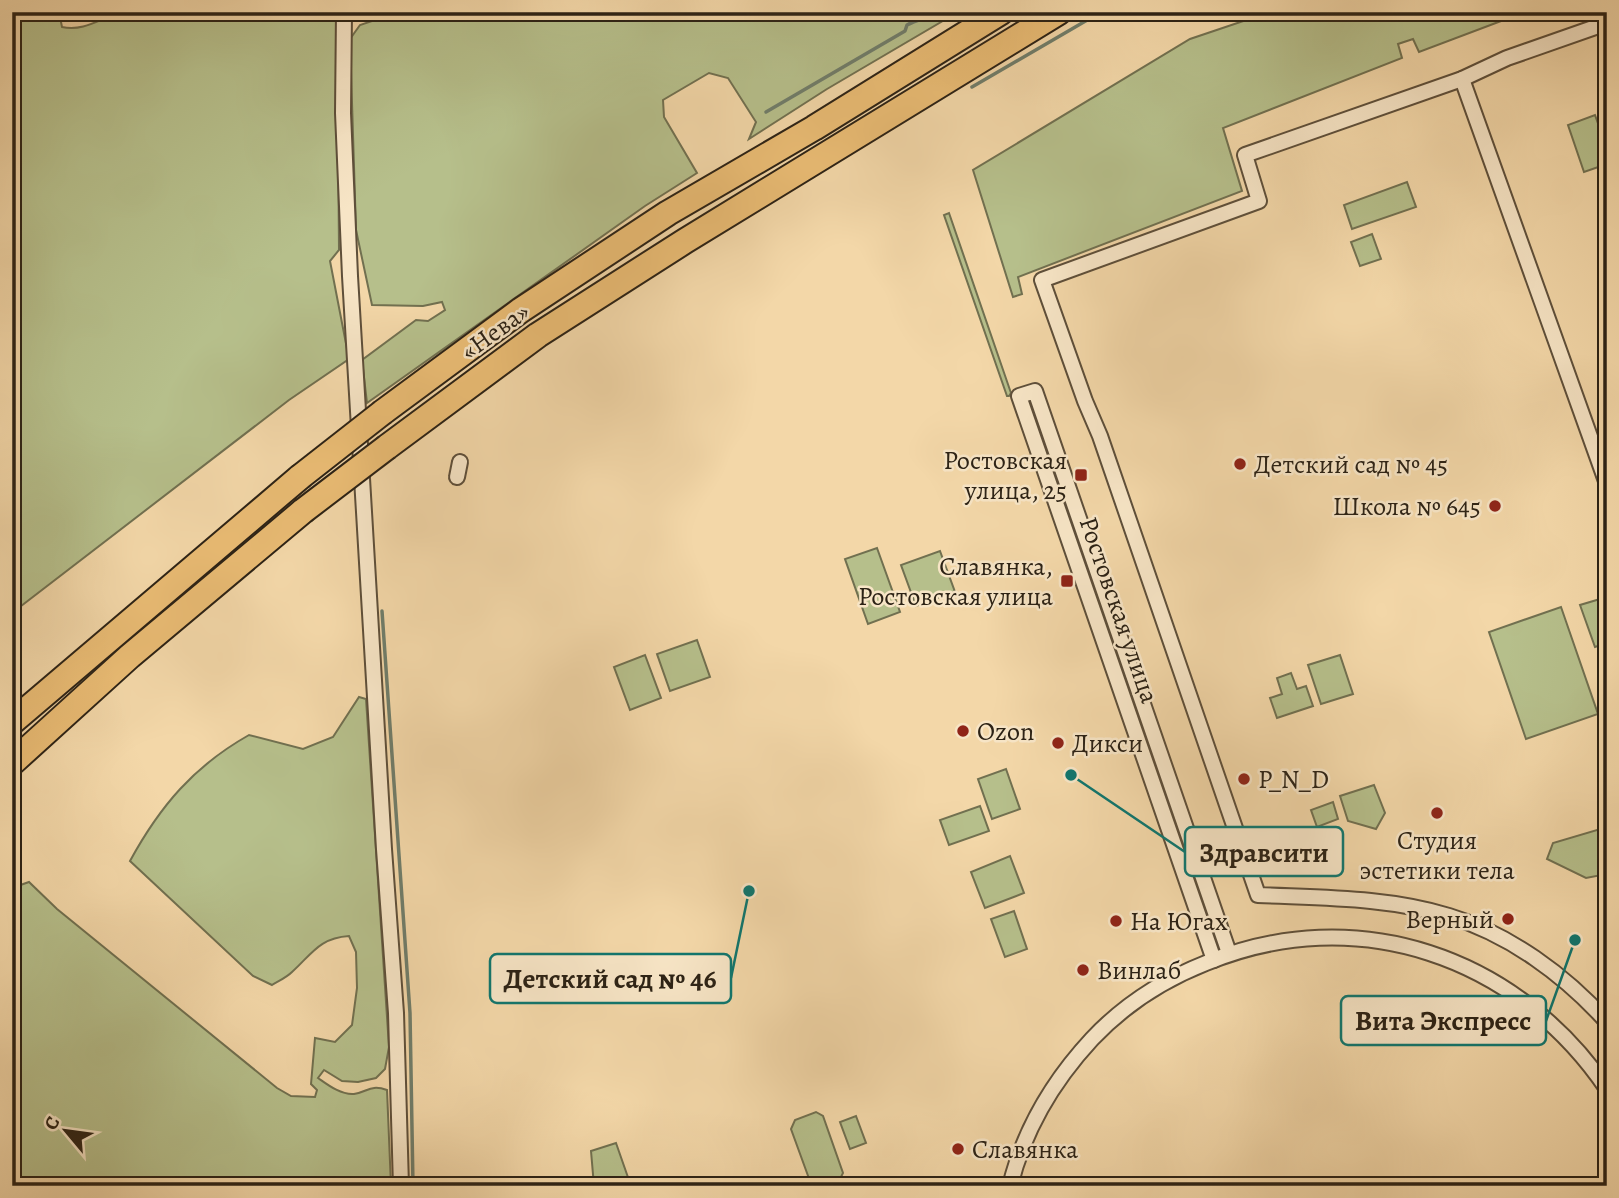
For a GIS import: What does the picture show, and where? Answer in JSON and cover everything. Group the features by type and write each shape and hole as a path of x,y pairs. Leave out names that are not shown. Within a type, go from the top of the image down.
{"highway":[{"name":"«Нева»","path":"12,722 300,477 521,310 667,213 814,128 1001,12"},
{"name":"«Нева»","path":"12,763 130,656 303,511 538,335 685,241 1059,12"}],"street":[{"path":"344,12 343,113 350,276 396,1013 401,1186"},
{"path":"1607,23 1507,58 1462,79 1245,155 1259,201 1042,280 1104,447 1258,895 1403,905 1448,915 1473,924 1532,955 1573,988 1607,1022"},
{"path":"1462,79 1607,484"},
{"name":"Ростовская улица","path":"1214,960 1019,396 1035,391 1229,953"},
{"path":"457,477 460,462"},
{"path":"1010,1186 1029,1129 1049,1093 1074,1059 1103,1028 1166,981 1229,953 1285,940 1332,937 1367,939 1401,945 1458,963 1502,986 1541,1015 1577,1049 1607,1089"}],"green space":[{"path":"12,12 59,12 62,27 78,28 122,12 337,12 339,250 330,261 349,359 289,400 12,613"},
{"path":"388,12 958,12 827,89 749,139 756,122 728,78 709,73 663,100 664,117 697,173 645,206 367,403 362,360 416,320 428,321 445,310 442,302 423,306 372,305 356,230 350,39 360,25 387,16"},
{"path":"1270,12 1525,12 1419,52 1413,39 1398,44 1402,58 1223,128 1242,191 1018,277 1022,294 1013,297 973,170 1190,39"},
{"path":"1595,115 1607,149 1607,164 1584,172 1568,125"},
{"path":"1407,182 1416,207 1352,229 1344,205"},
{"path":"949,213 1011,393 1009,396 944,215"},
{"path":"1372,234 1381,259 1360,266 1351,242"},
{"path":"877,548 900,612 868,624 845,559"},
{"path":"940,551 955,592 916,606 901,565"},
{"path":"1600,599 1607,618 1607,643 1595,647 1580,605"},
{"path":"1561,607 1598,714 1526,739 1489,632"},
{"path":"697,640 710,677 670,691 657,654"},
{"path":"645,655 661,698 630,710 614,667"},
{"path":"1340,655 1353,694 1321,704 1308,665"},
{"path":"1291,673 1297,689 1306,686 1313,706 1277,718 1270,698 1282,694 1277,678"},
{"path":"359,697 366,699 389,1047 385,1069 376,1078 358,1082 342,1081 324,1070 318,1078 349,1094 373,1088 387,1090 391,1186 12,1186 12,888 29,882 57,909 277,1088 291,1096 315,1097 317,1090 311,1084 315,1038 335,1042 352,1025 357,988 356,952 349,936 323,944 290,974 272,985 253,976 130,861 166,805 195,774 229,747 249,735 303,749 333,737"},
{"path":"1006,769 1020,809 992,819 978,779"},
{"path":"1374,785 1385,813 1376,829 1348,821 1340,796"},
{"path":"1333,802 1338,819 1317,827 1311,810"},
{"path":"980,806 989,831 949,845 940,820"},
{"path":"1607,827 1607,874 1586,878 1547,859 1553,843"},
{"path":"1010,856 1024,893 985,908 971,872"},
{"path":"1014,911 1027,949 1005,957 991,919"},
{"path":"816,1112 823,1116 843,1173 841,1177 818,1186 811,1184 791,1129 795,1120"},
{"path":"856,1116 866,1143 850,1149 840,1122"},
{"path":"616,1143 631,1186 594,1186 591,1151"}],"waterway":[{"path":"766,112 905,31 907,25 939,12"},
{"path":"972,87 1101,12"},
{"path":"382,611 410,1013 413,1186"}],"place":[{"name":"Детский сад № 45","path":"1240,464"},
{"name":"Ростовская улица, 25","path":"1081,475"},
{"name":"Школа № 645","path":"1495,506"},
{"name":"Славянка, Ростовская улица","path":"1067,581"},
{"name":"Ozon","path":"963,731"},
{"name":"Дикси","path":"1058,743"},
{"name":"Здравсити","path":"1071,775"},
{"name":"P_N_D","path":"1244,779"},
{"name":"Студия эстетики тела","path":"1437,813"},
{"name":"Детский сад № 46","path":"749,891"},
{"name":"Верный","path":"1508,919"},
{"name":"На Югах","path":"1116,921"},
{"name":"Вита Экспресс","path":"1575,940"},
{"name":"Винлаб","path":"1083,970"},
{"name":"Славянка","path":"958,1149"}]}
